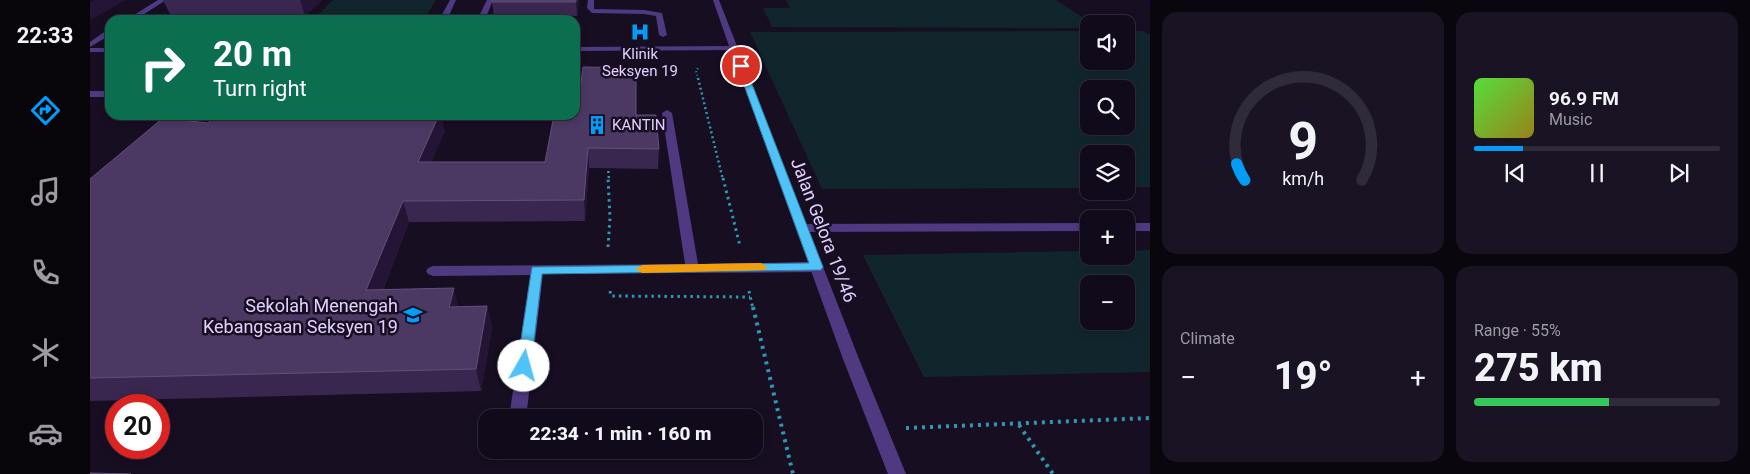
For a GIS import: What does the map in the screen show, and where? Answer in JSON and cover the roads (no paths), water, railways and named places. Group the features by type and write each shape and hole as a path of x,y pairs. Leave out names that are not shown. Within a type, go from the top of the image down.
{"street":[{"path":"138,15 163,0"},
{"path":"446,15 453,0"},
{"path":"483,15 490,0"},
{"path":"591,0 590,8 592,11 620,9 659,15 663,35"},
{"name":"Jalan Gelora 19/46","path":"716,0 897,474"},
{"path":"90,45 105,35"},
{"path":"580,48 734,48"},
{"path":"90,50 105,50"},
{"path":"90,94 105,94"},
{"path":"667,113 692,268"},
{"path":"802,228 1080,227"},
{"path":"1135,227 1150,227"},
{"path":"434,271 817,267"},
{"path":"518,409 536,270"}],"place":[{"name":"Klinik Seksyen 19","path":"640,32"},
{"name":"KANTIN","path":"597,125"},
{"name":"Sekolah Menengah Kebangsaan Seksyen 19","path":"413,315"}]}
